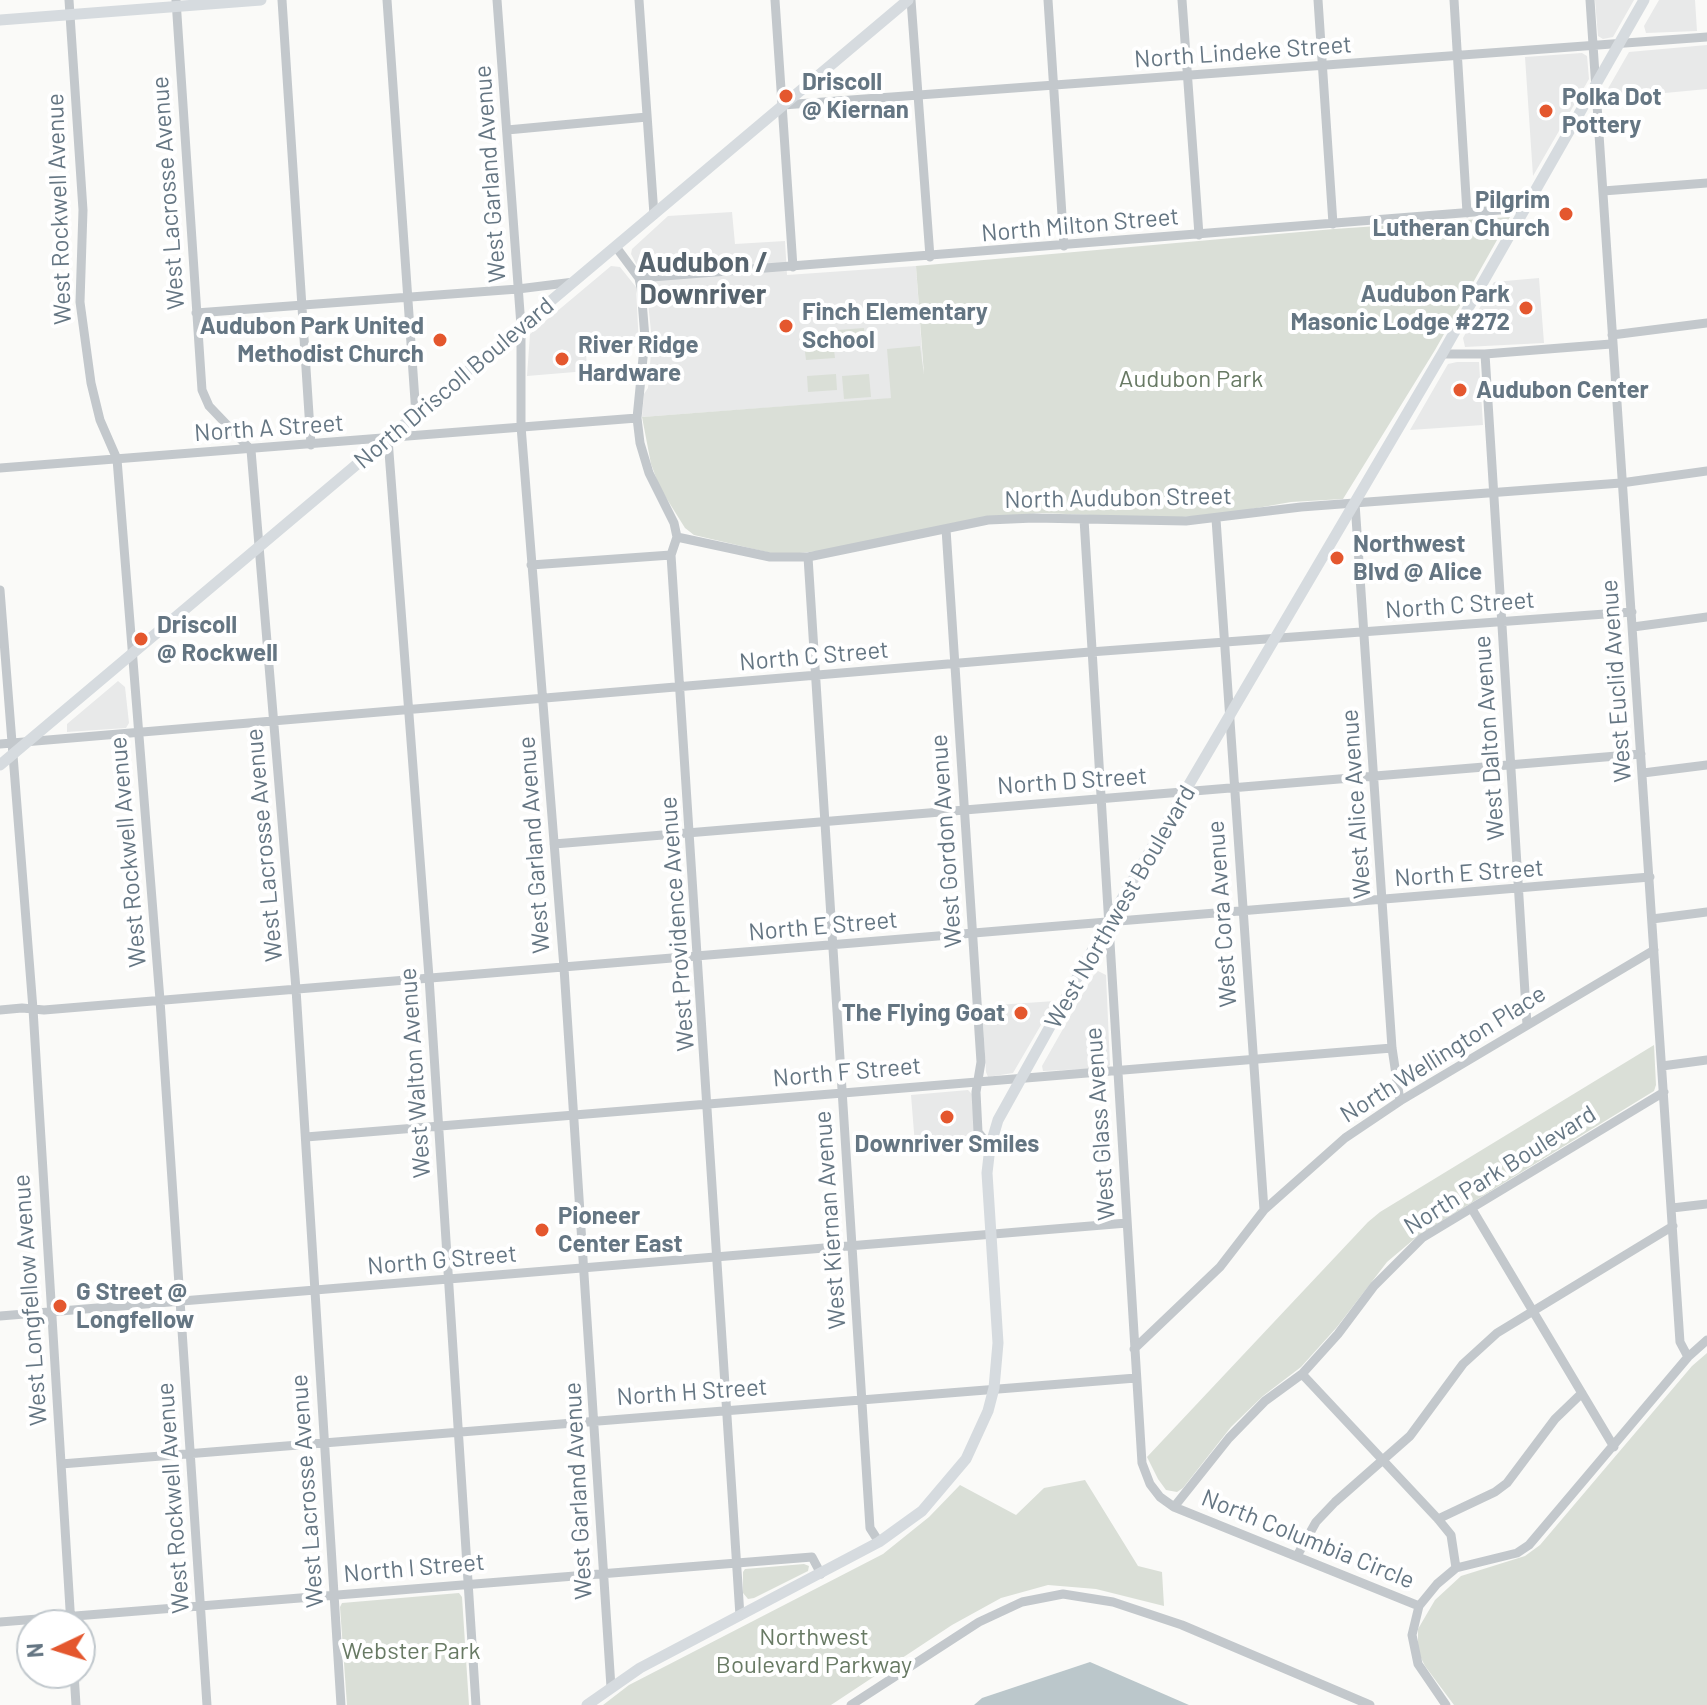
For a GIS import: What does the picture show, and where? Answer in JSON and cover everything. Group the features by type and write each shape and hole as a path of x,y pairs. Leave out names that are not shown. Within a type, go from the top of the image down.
{"main road":[{"path":"0,20 176,3 261,0"},
{"name":"North Driscoll Boulevard","path":"0,765 13,748 30,741 910,0"},
{"name":"West Northwest Boulevard","path":"587,1705 611,1687 879,1542 922,1511 966,1459 982,1428 994,1388 998,1343 987,1173 998,1120 1107,924 1187,793 1644,0"}],"street":[{"name":"West Rockwell Avenue","path":"69,0 83,210 80,302 91,383 100,420 117,459 160,1000 207,1705"},
{"path":"282,0 311,445"},
{"path":"387,0 416,415"},
{"name":"West Garland Avenue","path":"497,0 521,326 521,426 564,968 611,1687"},
{"path":"639,0 654,215"},
{"path":"775,0 793,267"},
{"path":"910,0 930,257"},
{"path":"1048,0 1064,246"},
{"path":"1182,0 1199,235"},
{"path":"1318,0 1333,224"},
{"path":"1454,0 1467,213"},
{"name":"West Euclid Avenue","path":"1590,0 1680,1342 1688,1357"},
{"name":"West Lacrosse Avenue","path":"176,3 202,390 209,406 251,450 296,989 341,1705"},
{"name":"North Lindeke Street","path":"783,105 1707,37"},
{"path":"507,130 647,117"},
{"path":"1603,191 1707,183"},
{"name":"North Milton Street","path":"639,278 1525,208"},
{"path":"616,247 639,278 645,338 637,418 643,459 674,523 677,537"},
{"path":"196,313 574,282"},
{"path":"1442,354 1485,354 1612,340 1707,323"},
{"name":"West Dalton Avenue","path":"1485,354 1527,1025"},
{"name":"North A Street","path":"0,468 637,418"},
{"name":"West Walton Avenue","path":"388,439 429,977 476,1705"},
{"name":"North Audubon Street","path":"677,537 770,557 808,557 988,520 1155,522 1216,519 1290,508 1621,483 1707,471"},
{"name":"West Alice Avenue","path":"1355,503 1392,1048 1400,1101"},
{"name":"West Glass Avenue","path":"1084,519 1134,1349 1142,1463 1150,1484"},
{"name":"West Cora Avenue","path":"1216,519 1264,1210"},
{"name":"West Gordon Avenue","path":"946,529 981,1062 976,1092 978,1132 990,1147"},
{"name":"West Providence Avenue","path":"677,537 671,555 740,1616"},
{"path":"531,565 671,555"},
{"name":"West Kiernan Avenue","path":"808,557 870,1528 879,1542"},
{"name":"West Longfellow Avenue","path":"0,590 33,1009 70,1609"},
{"name":"North C Street","path":"30,741 1090,652 1632,612"},
{"path":"1633,627 1707,617"},
{"path":"0,744 13,748"},
{"name":"North D Street","path":"554,844 1641,754"},
{"path":"1643,773 1707,765"},
{"name":"North E Street","path":"0,1010 564,968 1650,877"},
{"path":"1652,919 1707,912"},
{"name":"North Wellington Place","path":"1134,1349 1220,1267 1264,1210 1345,1138 1400,1101 1654,950"},
{"name":"North F Street","path":"306,1137 1392,1048"},
{"path":"1662,1066 1707,1060"},
{"name":"North Park Boulevard","path":"1174,1507 1229,1438 1265,1401 1302,1374 1338,1334 1374,1286 1422,1238 1664,1092"},
{"path":"1672,1208 1707,1204"},
{"path":"1472,1209 1614,1447"},
{"name":"North G Street","path":"0,1316 1127,1223"},
{"path":"1297,1556 1316,1522 1410,1436 1463,1364 1497,1333 1673,1226"},
{"name":"North Columbia Circle","path":"1150,1484 1160,1497 1174,1507 1419,1606 1437,1584 1456,1568 1517,1553 1529,1545 1688,1357 1707,1340"},
{"path":"1302,1374 1451,1535 1456,1568"},
{"name":"North H Street","path":"61,1464 1136,1378"},
{"path":"1438,1519 1495,1492 1507,1483 1555,1419 1582,1393"},
{"name":"North I Street","path":"96,1618 468,1583 812,1557 821,1574"},
{"path":"851,1705 979,1622 1022,1602 1063,1594 1113,1602 1182,1625 1370,1705"},
{"path":"1419,1606 1412,1635 1418,1664 1446,1705"}],"shaded area":[{"path":"1595,0 1634,0 1613,37 1603,39 1598,36"},
{"path":"1659,0 1695,0 1697,31 1646,33 1644,26"},
{"path":"1707,45 1707,89 1602,99 1629,52"},
{"path":"1582,53 1587,56 1589,79 1533,176 1525,57"},
{"name":"Finch Elementary School","path":"732,212 735,244 785,241 787,275 916,266 925,396 642,417 652,341 646,283 631,254 632,249 668,216"},
{"path":"611,266 620,267 636,287 639,347 586,350 587,371 527,376 530,334"},
{"path":"1539,278 1544,343 1465,347 1463,338 1494,282"},
{"path":"1479,362 1483,425 1410,430 1448,364"},
{"path":"118,681 125,687 129,723 126,728 67,732 67,724"},
{"path":"1098,971 1106,975 1110,1065 1107,1068 1043,1071 1042,1066"},
{"path":"1055,1001 1013,1073 988,1077 982,1006"},
{"path":"968,1090 972,1094 975,1140 915,1145 911,1095"},
{"path":"1090,1662 1189,1705 974,1705 982,1698"}],"green space":[{"name":"Audubon Park","path":"1510,217 1435,350 1343,499 1291,502 1217,515 1164,518 1042,513 1006,516 847,548 790,554 771,553 694,535 685,528 660,488 651,464 642,417 891,398 887,349 920,346 924,375 916,266 1334,229"},
{"path":"864,328 865,346 838,348 837,330"},
{"path":"833,342 835,358 806,360 804,344"},
{"path":"836,374 837,390 808,392 807,376"},
{"path":"869,374 871,397 844,399 842,376"},
{"path":"1654,1045 1654,1091 1419,1235 1387,1262 1337,1327 1301,1367 1263,1396 1231,1427 1183,1488 1177,1492 1166,1490 1147,1457 1368,1222"},
{"path":"1707,1353 1707,1705 1454,1705 1418,1652 1418,1629 1435,1600 1461,1576 1525,1556 1540,1545 1692,1366"},
{"name":"Northwest Boulevard Parkway","path":"1085,1480 1138,1566 1162,1572 1164,1606 1096,1589 1048,1585 1001,1598 952,1625 831,1705 603,1705 629,1685 883,1554 929,1517 960,1485 1016,1515 1044,1488"},
{"path":"809,1566 808,1571 754,1598 748,1599 743,1593 745,1569"},
{"name":"Webster Park","path":"459,1593 462,1597 469,1705 347,1705 342,1603"}],"place":[{"name":"Driscoll @ Kiernan","path":"786,96"},
{"name":"Polka Dot Pottery","path":"1546,111"},
{"name":"Pilgrim Lutheran Church","path":"1566,214"},
{"name":"Audubon Park Masonic Lodge #272","path":"1526,308"},
{"name":"Finch Elementary School","path":"786,326"},
{"name":"Audubon Park United Methodist Church","path":"440,340"},
{"name":"River Ridge Hardware","path":"562,359"},
{"name":"Audubon Center","path":"1460,390"},
{"name":"Northwest Blvd @ Alice","path":"1337,558"},
{"name":"Driscoll @ Rockwell","path":"141,639"},
{"name":"The Flying Goat","path":"1021,1013"},
{"name":"Downriver Smiles","path":"947,1117"},
{"name":"Pioneer Center East","path":"542,1230"},
{"name":"G Street @ Longfellow","path":"60,1306"}],"district":[{"name":"Audubon / Downriver","path":"703,279"}]}
